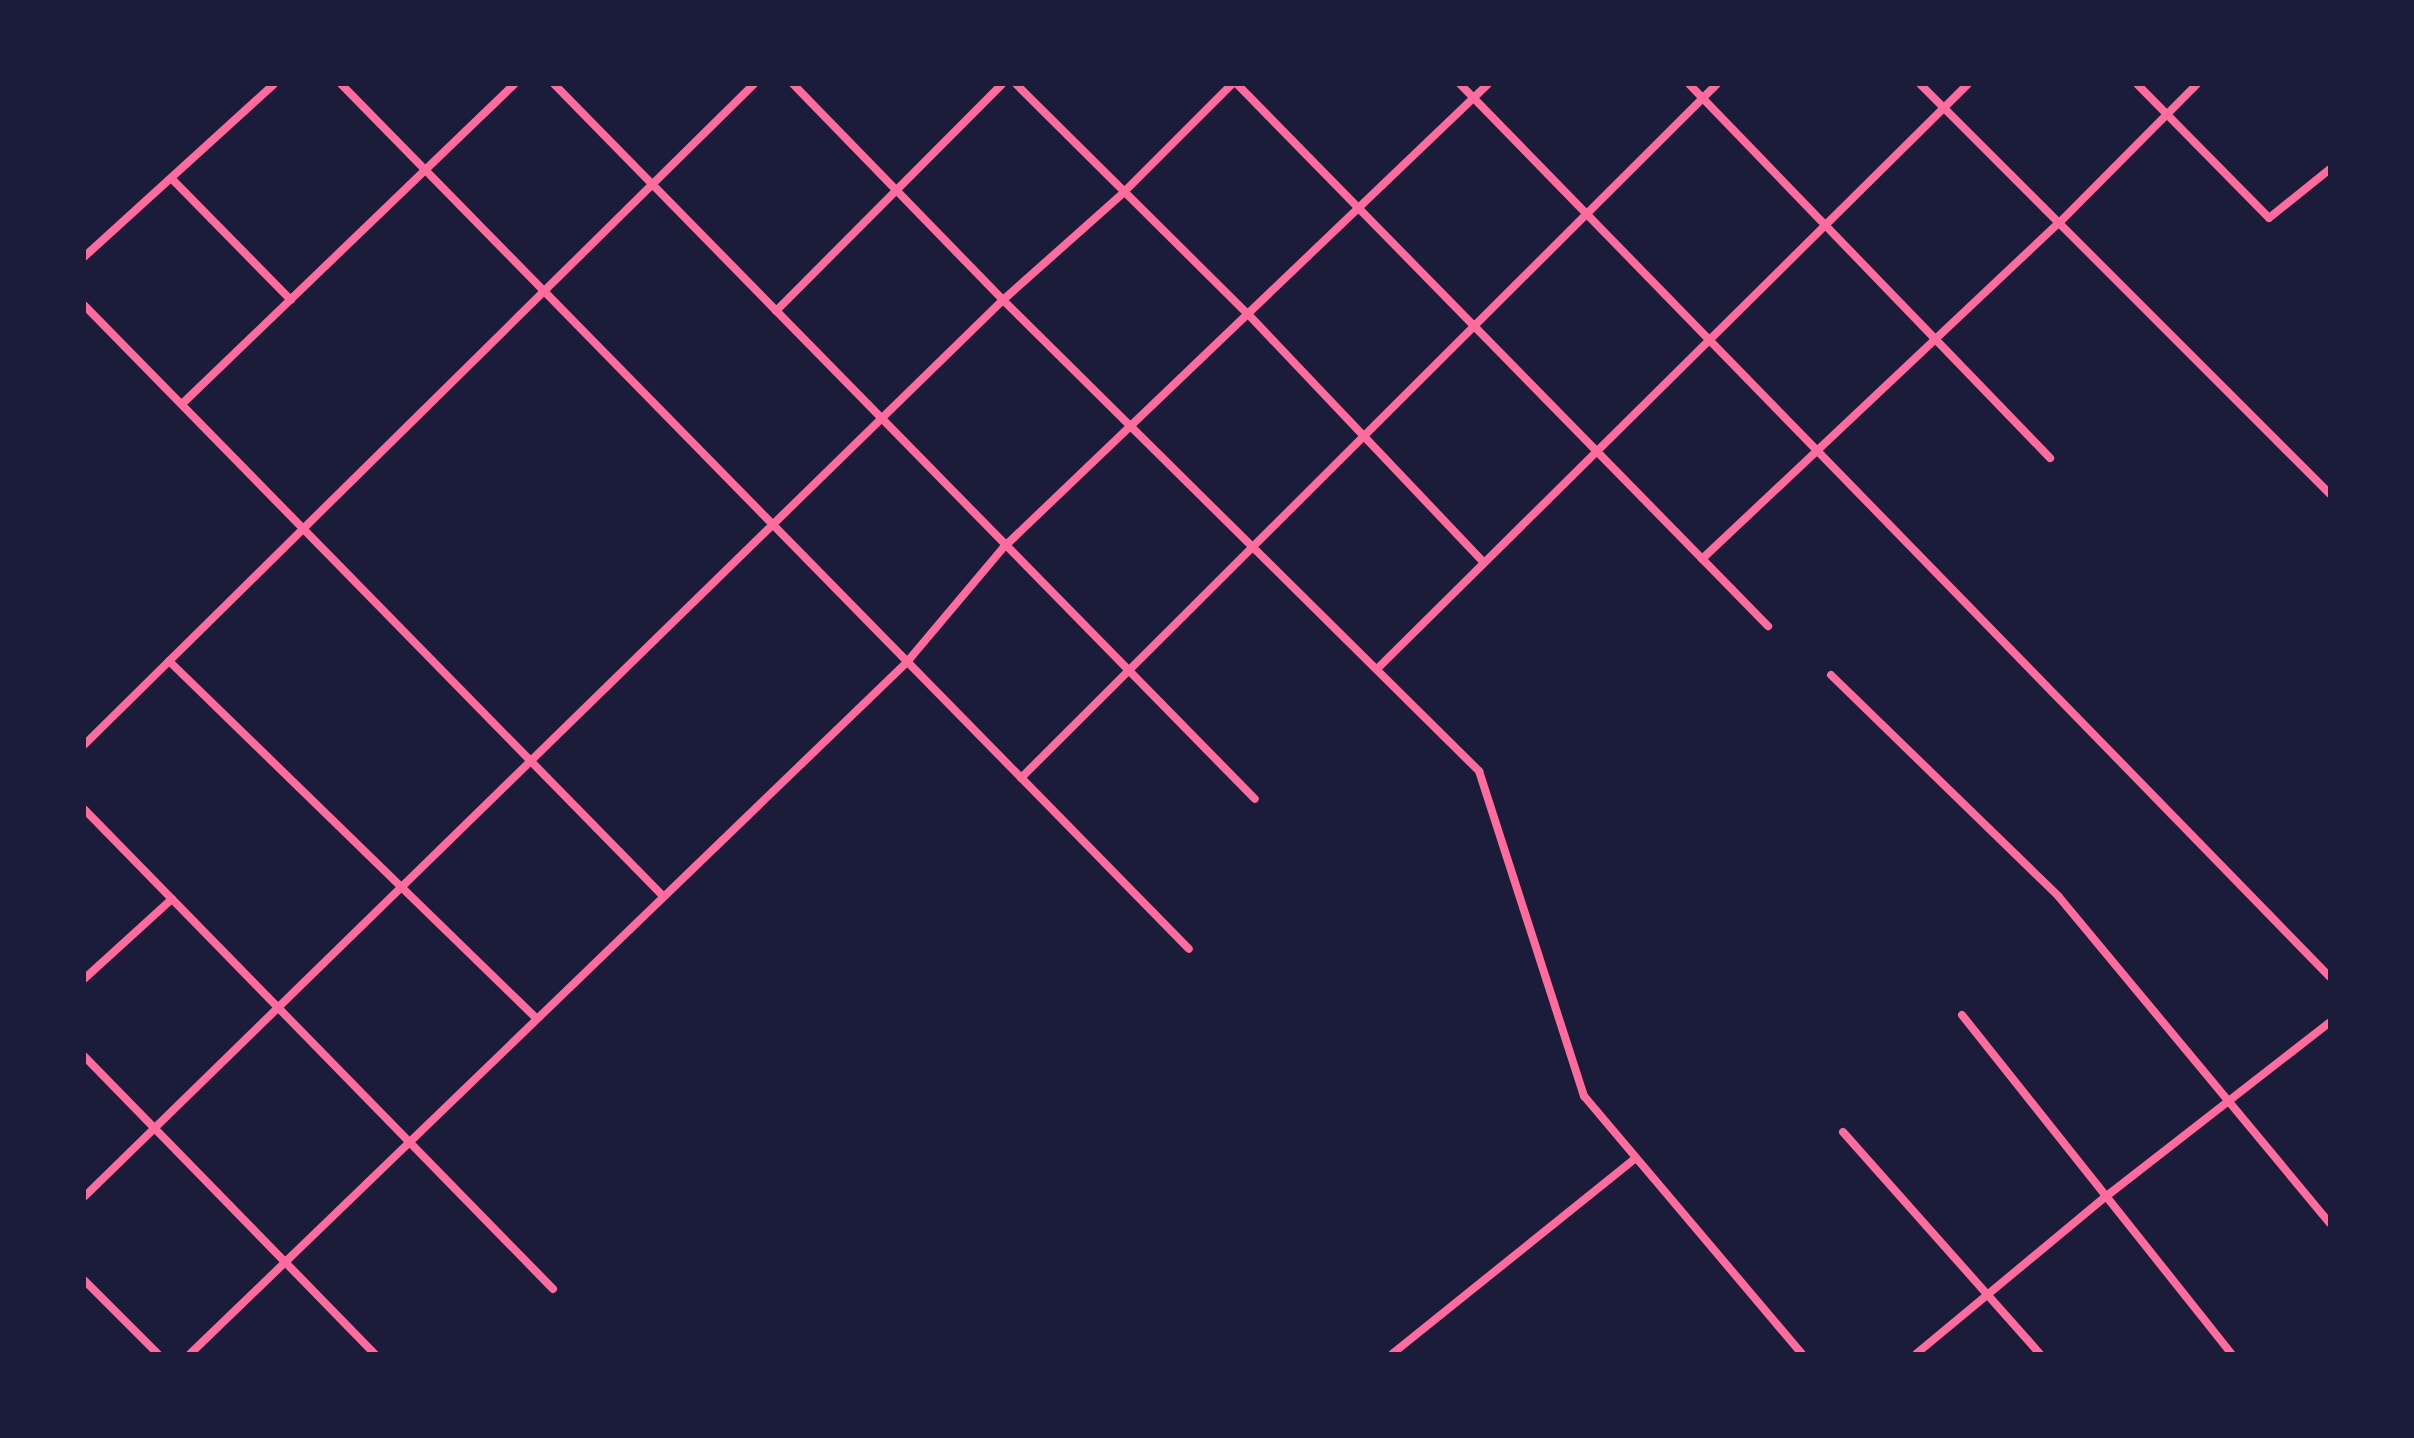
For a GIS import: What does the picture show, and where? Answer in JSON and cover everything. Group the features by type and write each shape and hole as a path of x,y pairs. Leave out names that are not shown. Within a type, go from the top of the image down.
{"street":[{"path":"84,257 274,84"},
{"path":"341,84 1189,949"},
{"path":"182,404 515,84"},
{"path":"554,84 1004,547 1255,799"},
{"path":"84,745 754,84"},
{"path":"793,84 1003,300 1479,771 1584,1096 1802,1354"},
{"path":"776,311 1002,84"},
{"path":"1016,84 1247,313 1484,563"},
{"path":"84,1197 881,418 1003,300 1123,193 1234,84 1768,626"},
{"path":"1460,84 2330,977"},
{"path":"190,1354 907,662 1004,547 1356,206 1488,84"},
{"path":"1689,84 2050,458"},
{"path":"1021,778 1255,549 1717,84"},
{"path":"1920,84 2330,494"},
{"path":"1377,669 1968,84"},
{"path":"2137,84 2269,218 2330,169"},
{"path":"1702,559 2058,224 2197,84"},
{"path":"171,178 291,300"},
{"path":"84,305 663,896"},
{"path":"169,661 537,1019"},
{"path":"1831,675 2059,897 2227,1104 2330,1223"},
{"path":"84,809 553,1289"},
{"path":"84,979 172,899"},
{"path":"1962,1015 2104,1198 2232,1354"},
{"path":"1916,1354 1992,1295 2104,1198 2330,1022"},
{"path":"84,1056 375,1354"},
{"path":"1843,1132 1992,1295 2040,1354"},
{"path":"1392,1354 1636,1158"},
{"path":"84,1280 158,1354"}]}
